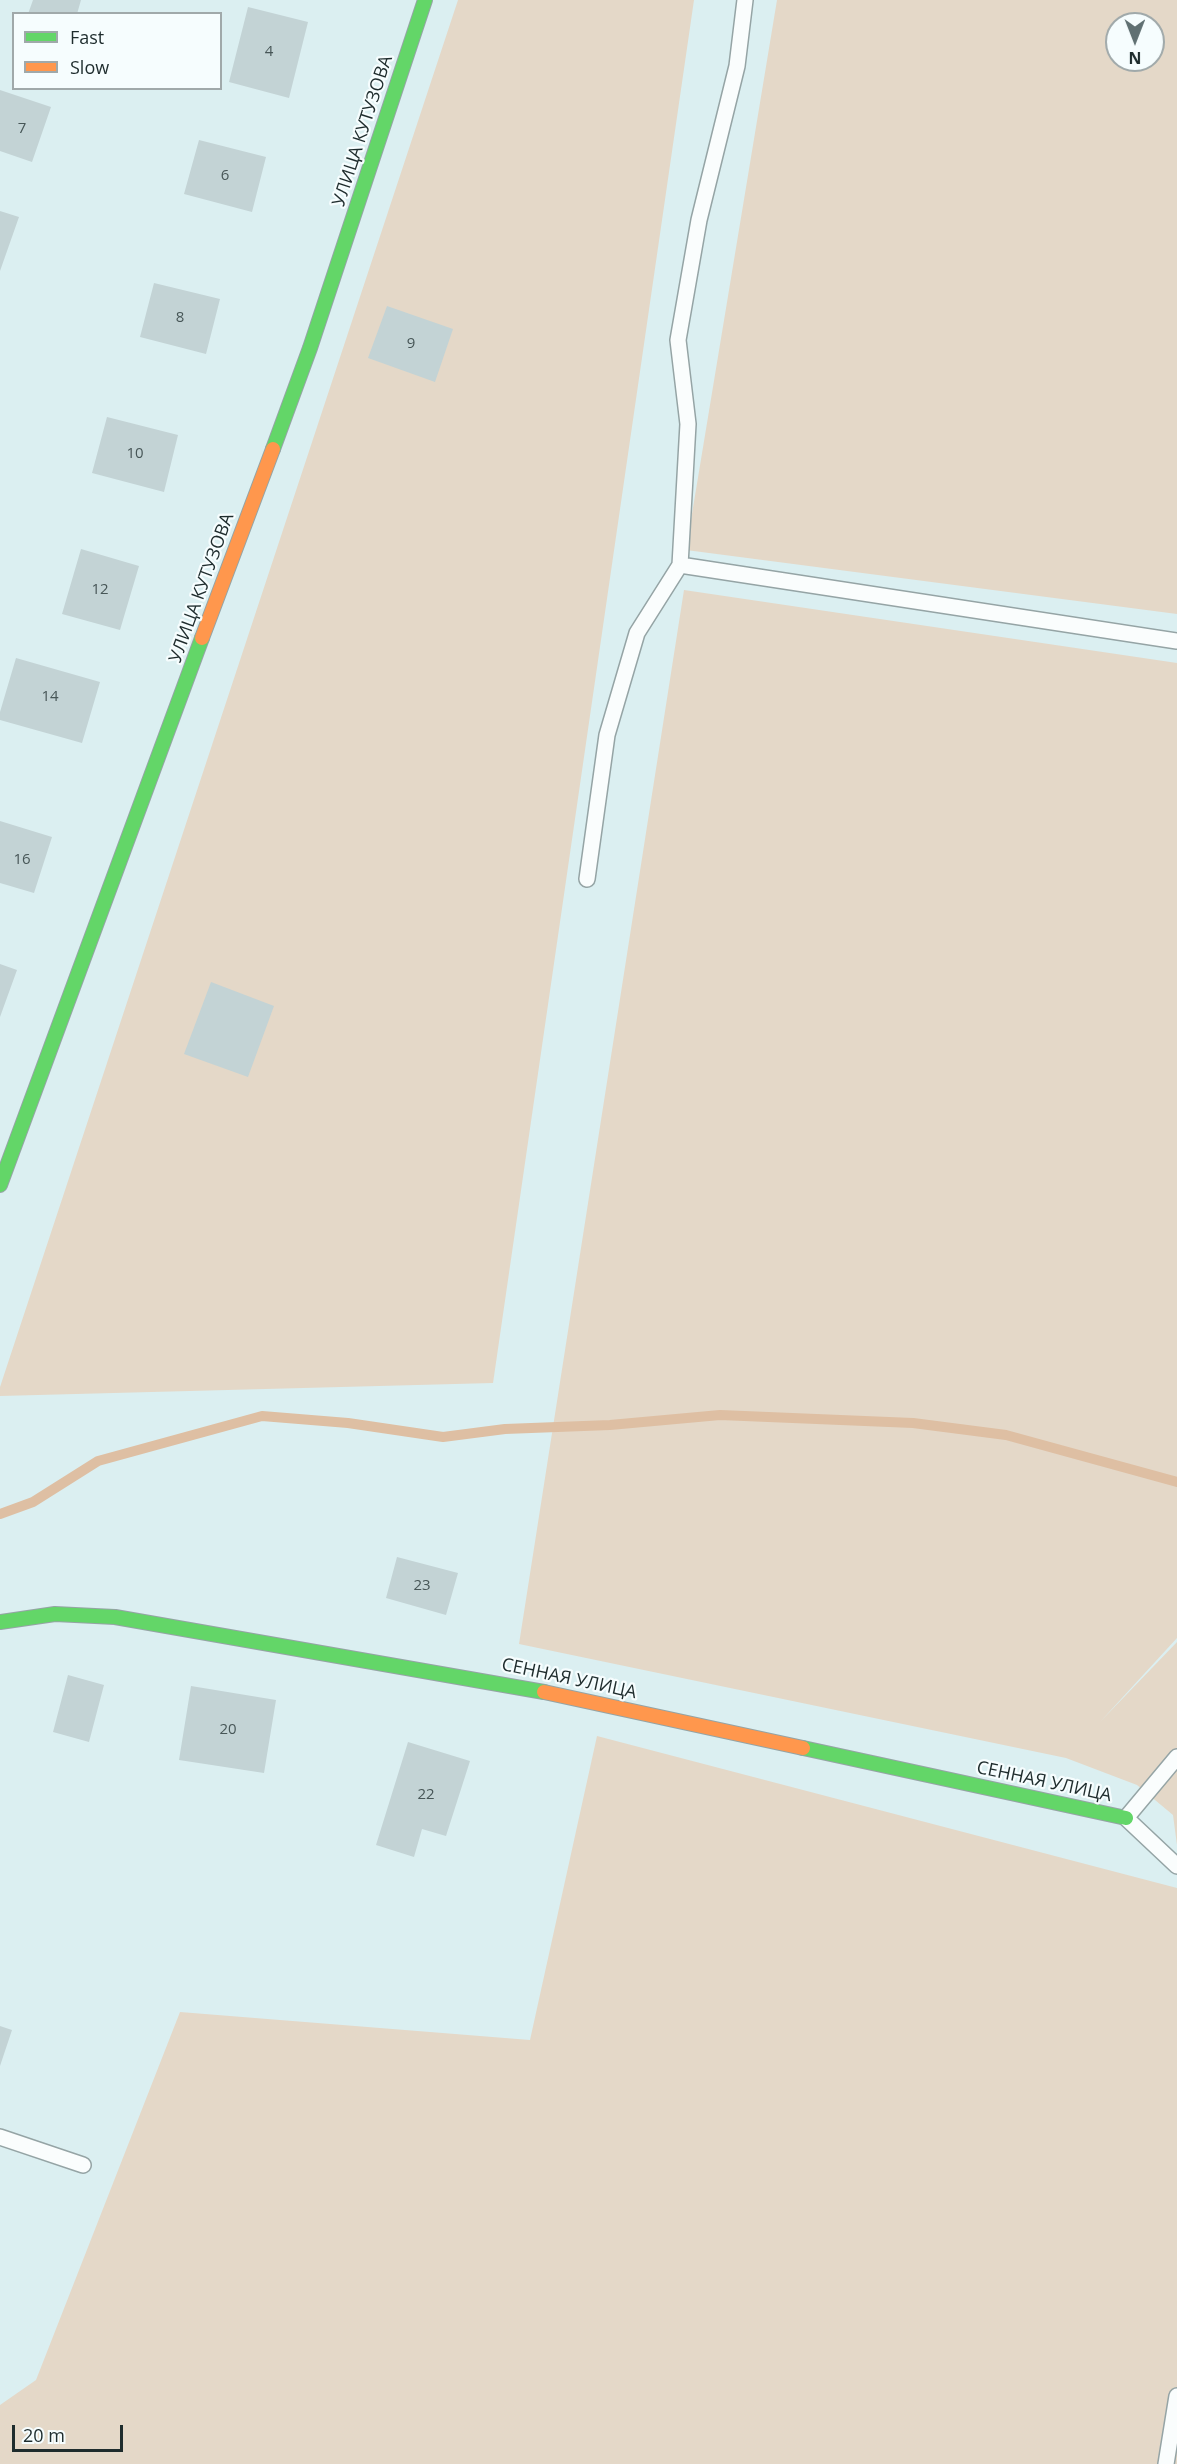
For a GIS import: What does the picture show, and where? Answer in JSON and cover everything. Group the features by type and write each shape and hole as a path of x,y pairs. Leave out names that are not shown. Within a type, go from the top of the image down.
{"street":[{"name":"УЛИЦА КУТУЗОВА","path":"0,1185 310,348 425,0"},
{"name":"СЕННАЯ УЛИЦА","path":"0,1622 55,1614 115,1617 487,1681 1126,1818"}],"lane":[{"path":"587,879 607,735 630,656 637,633 680,565 688,424 678,340 699,220 737,66 745,0"},
{"path":"680,565 1177,641"},
{"path":"1177,1757 1126,1818 1177,1866"},
{"path":"0,2137 83,2165"},
{"path":"1166,2464 1177,2396"}],"shaded area":[{"path":"458,0 694,0 493,1383 0,1396 0,1387"},
{"path":"777,0 1177,0 1177,614 686,550"},
{"path":"684,590 1177,663 1177,1638 1100,1722 1177,1642 1177,1845 1173,1815 1137,1785 1066,1758 519,1644"},
{"path":"597,1736 1177,1888 1177,2464 0,2464 0,2405 36,2380 180,2012 530,2040"}],"building":[{"path":"33,0 81,0 78,12 29,12"},
{"path":"248,7 308,22 289,98 229,82"},
{"path":"0,90 51,107 32,162 0,151"},
{"path":"199,140 266,157 252,212 184,194"},
{"path":"0,211 19,217 0,271"},
{"path":"154,283 220,299 206,354 140,337"},
{"path":"387,306 453,329 435,382 368,358"},
{"path":"107,417 178,435 164,492 92,473"},
{"path":"81,549 139,566 120,630 62,614"},
{"path":"16,658 100,682 82,743 0,720 0,712"},
{"path":"0,821 52,837 34,893 0,883"},
{"path":"0,964 17,970 0,1017"},
{"path":"211,982 274,1006 248,1077 184,1054"},
{"path":"397,1557 458,1573 446,1615 386,1598"},
{"path":"68,1675 104,1685 89,1742 53,1732"},
{"path":"191,1686 276,1700 264,1773 179,1760"},
{"path":"408,1742 470,1761 446,1836 422,1829 414,1857 376,1845"},
{"path":"0,2026 12,2030 0,2066"}],"waterway":[{"path":"0,1514 33,1502 98,1461 262,1416 348,1423 443,1437 505,1429 610,1425 720,1415 913,1423 1006,1435 1177,1482"}],"traffic: fast":[{"path":"273,449 310,348 425,0"},
{"path":"0,1185 202,638"},
{"path":"0,1622 55,1614 115,1617 544,1692"},
{"path":"803,1748 1126,1818"}],"traffic: slow":[{"path":"202,638 273,449"},
{"path":"544,1692 803,1748"}]}
